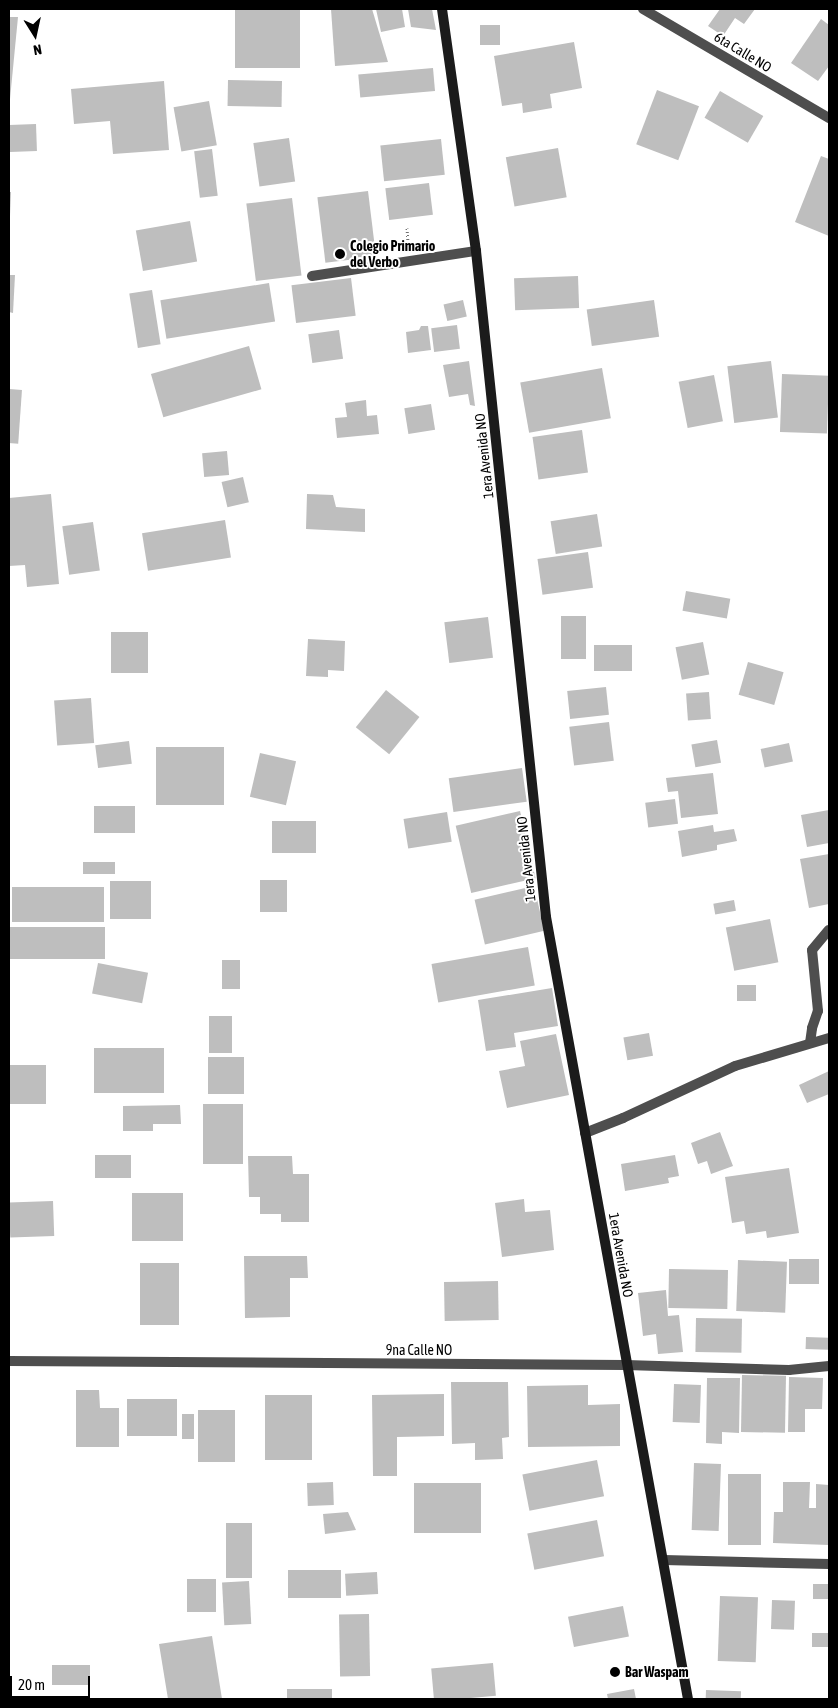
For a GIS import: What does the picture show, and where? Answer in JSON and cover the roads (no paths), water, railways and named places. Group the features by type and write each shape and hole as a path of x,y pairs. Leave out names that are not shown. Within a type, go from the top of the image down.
{"street":[{"name":"1era Avenida NO","path":"442,9 476,251 546,917 688,1699"},
{"name":"6ta Calle NO","path":"643,9 829,118"},
{"path":"312,276 476,251"},
{"path":"810,1042 812,1028 818,1012 812,950 829,930"},
{"path":"585,1133 623,1118 735,1066 810,1042 829,1038"},
{"name":"9na Calle NO","path":"9,1361 626,1365 789,1370 829,1366"},
{"path":"664,1560 829,1564"}],"place":[{"name":"Colegio Primario del Verbo","path":"340,254"},
{"name":"Bar Waspam","path":"615,1672"}]}
